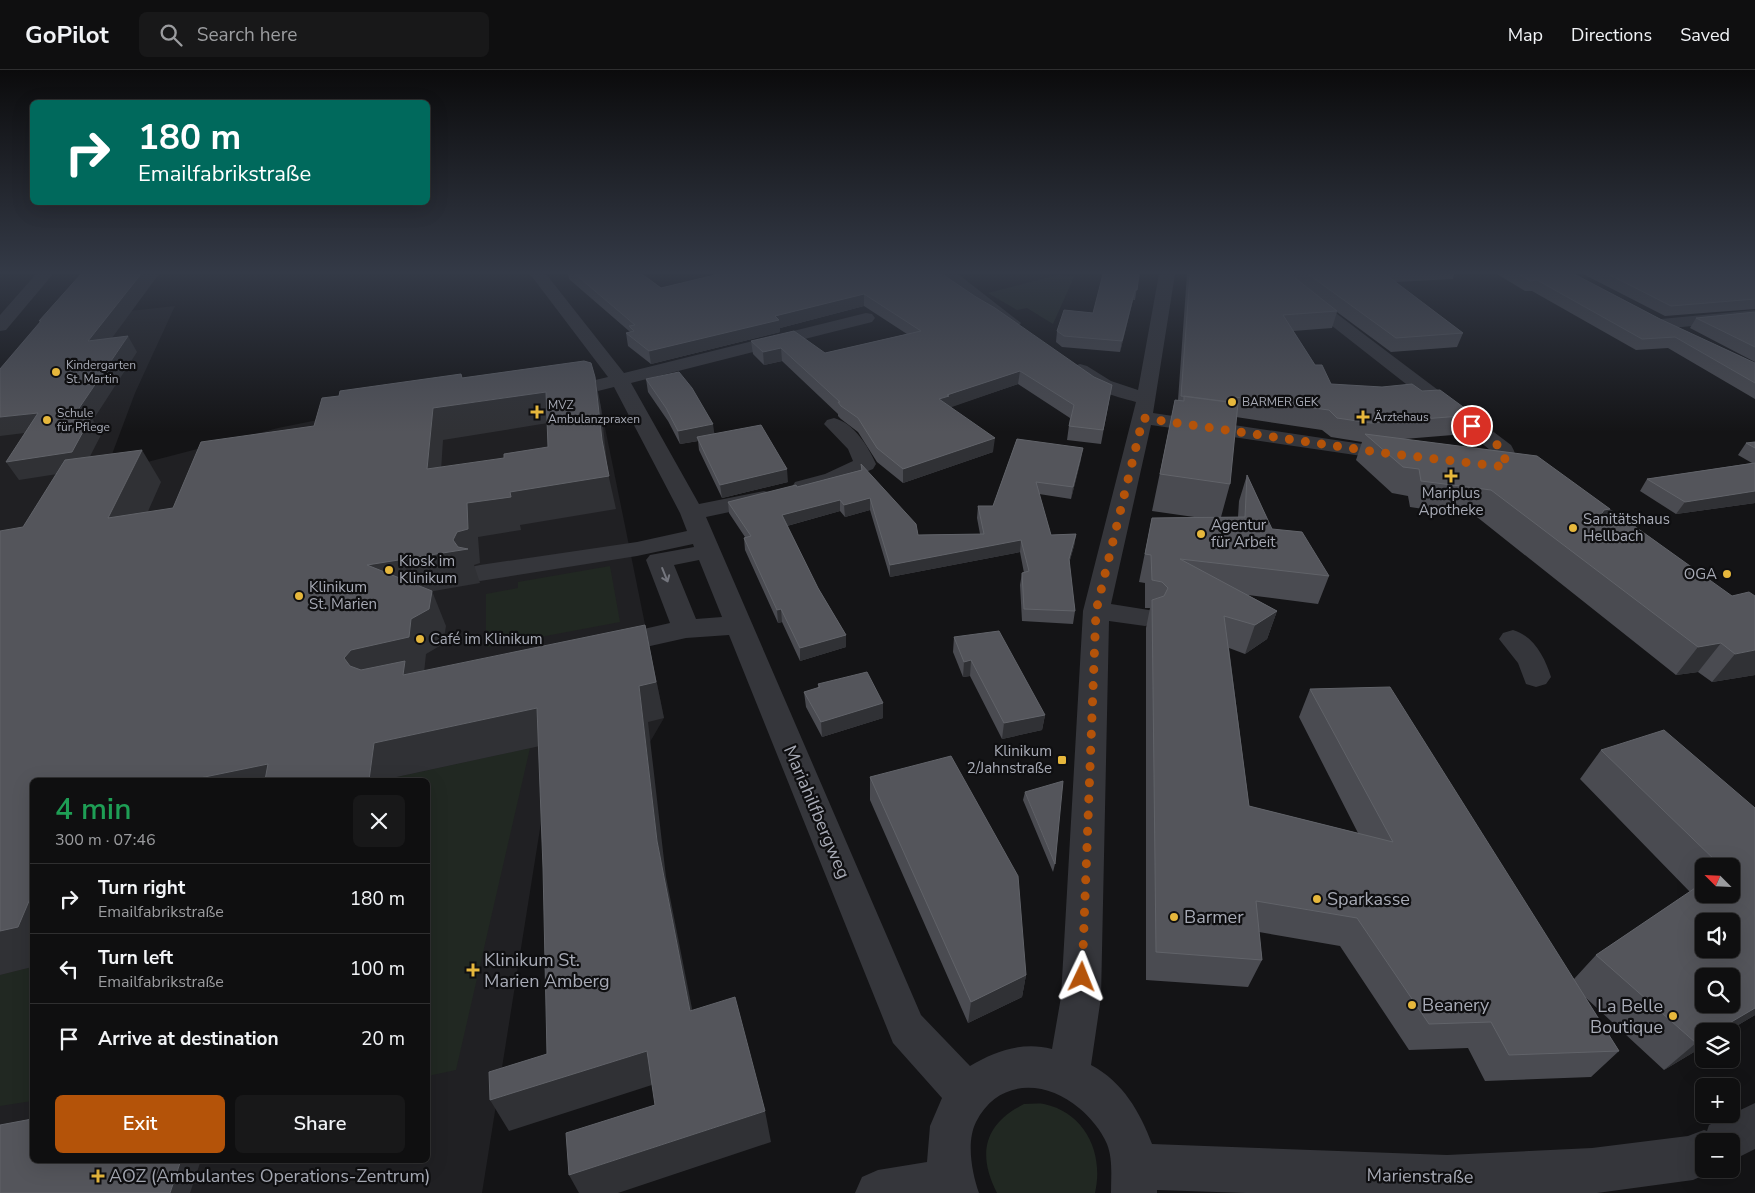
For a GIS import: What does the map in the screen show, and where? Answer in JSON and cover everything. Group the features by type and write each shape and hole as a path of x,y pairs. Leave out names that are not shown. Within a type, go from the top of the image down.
{"street":[{"name":"Mariahilfbergweg","path":"572,326 700,533 907,1029 968,1095"},
{"path":"608,382 832,326"},
{"path":"1018,326 1027,333"},
{"path":"1069,1075 1081,997 1096,611 1145,408 1158,326"},
{"path":"1342,326 1503,450 1516,470 1482,464"},
{"path":"1666,326 1686,336"},
{"path":"1068,362 1100,385 1145,408 1414,457"},
{"path":"686,629 659,560 700,533 777,495 833,478 865,464 858,447 834,424"},
{"path":"1562,486 1664,558"},
{"path":"480,573 637,549 700,533"},
{"path":"1603,543 1634,538"},
{"path":"1096,611 1145,617"},
{"path":"586,651 686,629 739,625"},
{"path":"1513,639 1531,660 1536,677"},
{"path":"878,1193 954,1187 948,1149 954,1119 968,1095 988,1077 1014,1067 1041,1066 1069,1075 1092,1089 1112,1111 1127,1137 1134,1179"},
{"path":"1740,1133 1755,1125"},
{"name":"Marienstraße","path":"1134,1179 1447,1178 1592,1171 1695,1157"}],"shaded area":[{"name":"Klinikum St. Marien Amberg","path":"35,326 166,326 135,393 105,473 278,428 373,409 596,383 664,718 650,742 550,766 482,1193 0,1193 0,368"},
{"path":"610,566 620,622 486,647 486,594 518,588 518,582"},
{"path":"530,748 456,1070 430,1076 430,778 392,778"},
{"path":"30,968 30,1101 0,1106 0,975"},
{"path":"1024,1104 1044,1104 1059,1109 1071,1116 1081,1126 1089,1137 1097,1164 1095,1193 997,1193 987,1165 988,1141 1000,1121"}],"building":[{"path":"36,326 100,326 88,341 128,336 71,420 91,417 72,452 6,462 38,413 0,417 0,369"},
{"path":"629,326 752,326 649,351 626,333 634,331"},
{"path":"914,326 1021,326 1094,377 1112,385 1103,430 1069,426 1074,405 1020,371 939,399 995,438 903,469 877,448 858,418 841,406 838,402 840,402 781,348 763,352 751,341 794,331 825,353 921,331"},
{"path":"1059,326 1126,326 1122,341 1064,336 1057,331"},
{"path":"1186,326 1290,326 1315,365 1322,365 1331,384 1382,387 1412,384 1422,391 1440,390 1474,415 1371,423 1337,418 1329,410 1235,397 1235,403 1181,396"},
{"path":"1380,326 1454,326 1463,333 1396,338"},
{"path":"1620,326 1676,326 1755,363 1755,383 1675,337 1642,339"},
{"path":"1713,326 1755,326 1755,347"},
{"path":"584,361 591,363 595,377 602,440 609,476 510,492 511,497 467,503 468,529 457,532 453,540 458,547 468,549 367,565 432,591 429,609 411,619 409,637 351,650 344,658 350,666 361,670 405,661 403,675 645,625 656,682 639,686 657,841 690,1011 735,997 765,1111 569,1175 566,1133 655,1105 647,1051 490,1100 489,1072 547,1054 537,708 374,743 369,778 265,778 268,764 200,778 30,778 30,899 18,927 0,931 0,531 23,527 65,460 142,450 108,518 173,508 201,442 314,426 322,398 339,396 340,391 461,374 462,378","holes":["546,392 548,447 504,454 504,458 427,469 433,408"]},
{"path":"679,372 692,388 713,424 678,431 666,408 646,379"},
{"path":"1184,396 1238,403 1230,484 1160,474 1175,400 1184,401"},
{"path":"761,425 787,469 720,485 697,437"},
{"path":"1365,434 1537,456 1610,509 1604,510 1600,516 1604,523 1614,525 1630,523 1732,596 1749,592 1755,596 1755,650 1735,654 1721,643 1698,647 1491,490 1421,481 1419,469 1403,467"},
{"path":"1017,439 1083,448 1073,487 1036,482 1051,535 1076,534 1069,559 1075,611 1024,609 1022,573 1029,571 1021,540 890,565 870,498 844,505 840,500 782,515 818,588 846,635 800,648 781,609 777,610 744,538 751,536 728,502 862,470 861,464 916,524 918,535 984,534 978,506 993,506"},
{"path":"1755,442 1755,448 1746,443"},
{"path":"1755,463 1755,491 1685,502 1647,479"},
{"path":"1247,475 1272,529 1302,532 1329,576 1180,559 1277,611 1255,625 1224,616 1249,806 1393,842 1310,689 1390,687 1619,1051 1509,1055 1491,1022 1429,1024 1357,918 1256,901 1262,960 1156,952 1152,600 1164,596 1168,588 1162,582 1152,580 1151,555 1145,554 1152,518 1245,517"},
{"path":"999,631 1045,715 1004,723 971,660 964,662 954,637"},
{"path":"867,672 883,703 821,722 804,692 820,687 818,684"},
{"path":"1664,730 1755,808 1755,1008 1730,1023 1695,1023 1695,1042 1596,955 1695,888 1695,903 1740,903 1740,858 1713,858 1601,750"},
{"path":"951,756 1018,876 1026,975 971,1002 870,777"},
{"path":"1063,781 1055,864 1025,792"},
{"name":"AOZ (Ambulantes Operations-Zentrum)","path":"30,1119 30,1163 180,1163 170,1193 0,1193 0,1125"}],"place":[{"name":"Kindergarten St. Martin","path":"56,372"},
{"name":"BARMER GEK","path":"1232,402"},
{"name":"MVZ Ambulanzpraxen","path":"537,412"},
{"name":"Ärztehaus","path":"1363,417"},
{"name":"Schule für Pflege","path":"47,420"},
{"name":"Mariplus Apotheke","path":"1451,476"},
{"name":"Sanitätshaus Hellbach","path":"1573,528"},
{"name":"Agentur für Arbeit","path":"1201,534"},
{"name":"Kiosk im Klinikum","path":"389,570"},
{"name":"OGA","path":"1727,574"},
{"name":"Klinikum St. Marien","path":"299,596"},
{"name":"Café im Klinikum","path":"420,639"},
{"name":"Klinikum 2/Jahnstraße","path":"1062,760"},
{"name":"Sparkasse","path":"1317,899"},
{"name":"Barmer","path":"1174,917"},
{"name":"Klinikum St. Marien Amberg","path":"473,970"},
{"name":"Beanery","path":"1412,1005"},
{"name":"La Belle Boutique","path":"1673,1016"},
{"name":"AOZ (Ambulantes Operations-Zentrum)","path":"98,1176"}],"route":[{"path":"1082,977 1096,611 1143,418 1384,453 1506,467 1506,456 1503,450 1472,426"}]}
